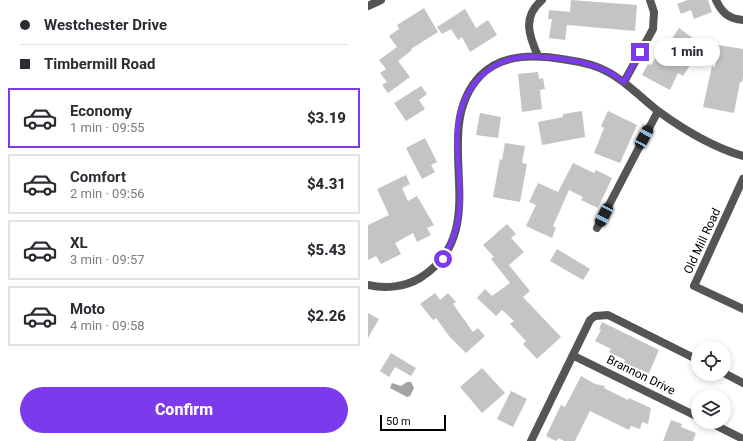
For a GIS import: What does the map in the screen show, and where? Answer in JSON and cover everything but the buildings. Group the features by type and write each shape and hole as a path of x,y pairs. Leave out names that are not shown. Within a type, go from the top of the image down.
{"street":[{"path":"368,6 381,0"},
{"path":"538,56 529,35 529,21 533,11 542,0"},
{"path":"624,82 653,29 654,12 650,0"},
{"path":"716,0 724,13 729,17 743,20"},
{"path":"368,285 384,288 409,283 429,272 443,259 455,232 459,213 461,190 457,135 458,122 467,96 481,76 491,68 514,58 538,56 595,66 608,71 624,82 658,111 698,138 743,156"},
{"path":"597,228 658,111"},
{"name":"Old Mill Road","path":"743,179 694,286 743,309"},
{"path":"531,441 574,356 590,320 602,315 608,315 691,356"},
{"name":"Brannon Drive","path":"574,356 691,414"},
{"path":"731,377 743,383"},
{"path":"723,429 743,439"}],"shaded area":[{"path":"407,382 411,382 414,388 410,396 407,397 390,388 392,383 401,386"}],"route":[{"path":"443,259 455,232 459,213 461,190 457,135 458,122 467,96 481,76 501,62 527,56 554,58 584,63 608,71 624,82 640,52"}]}
